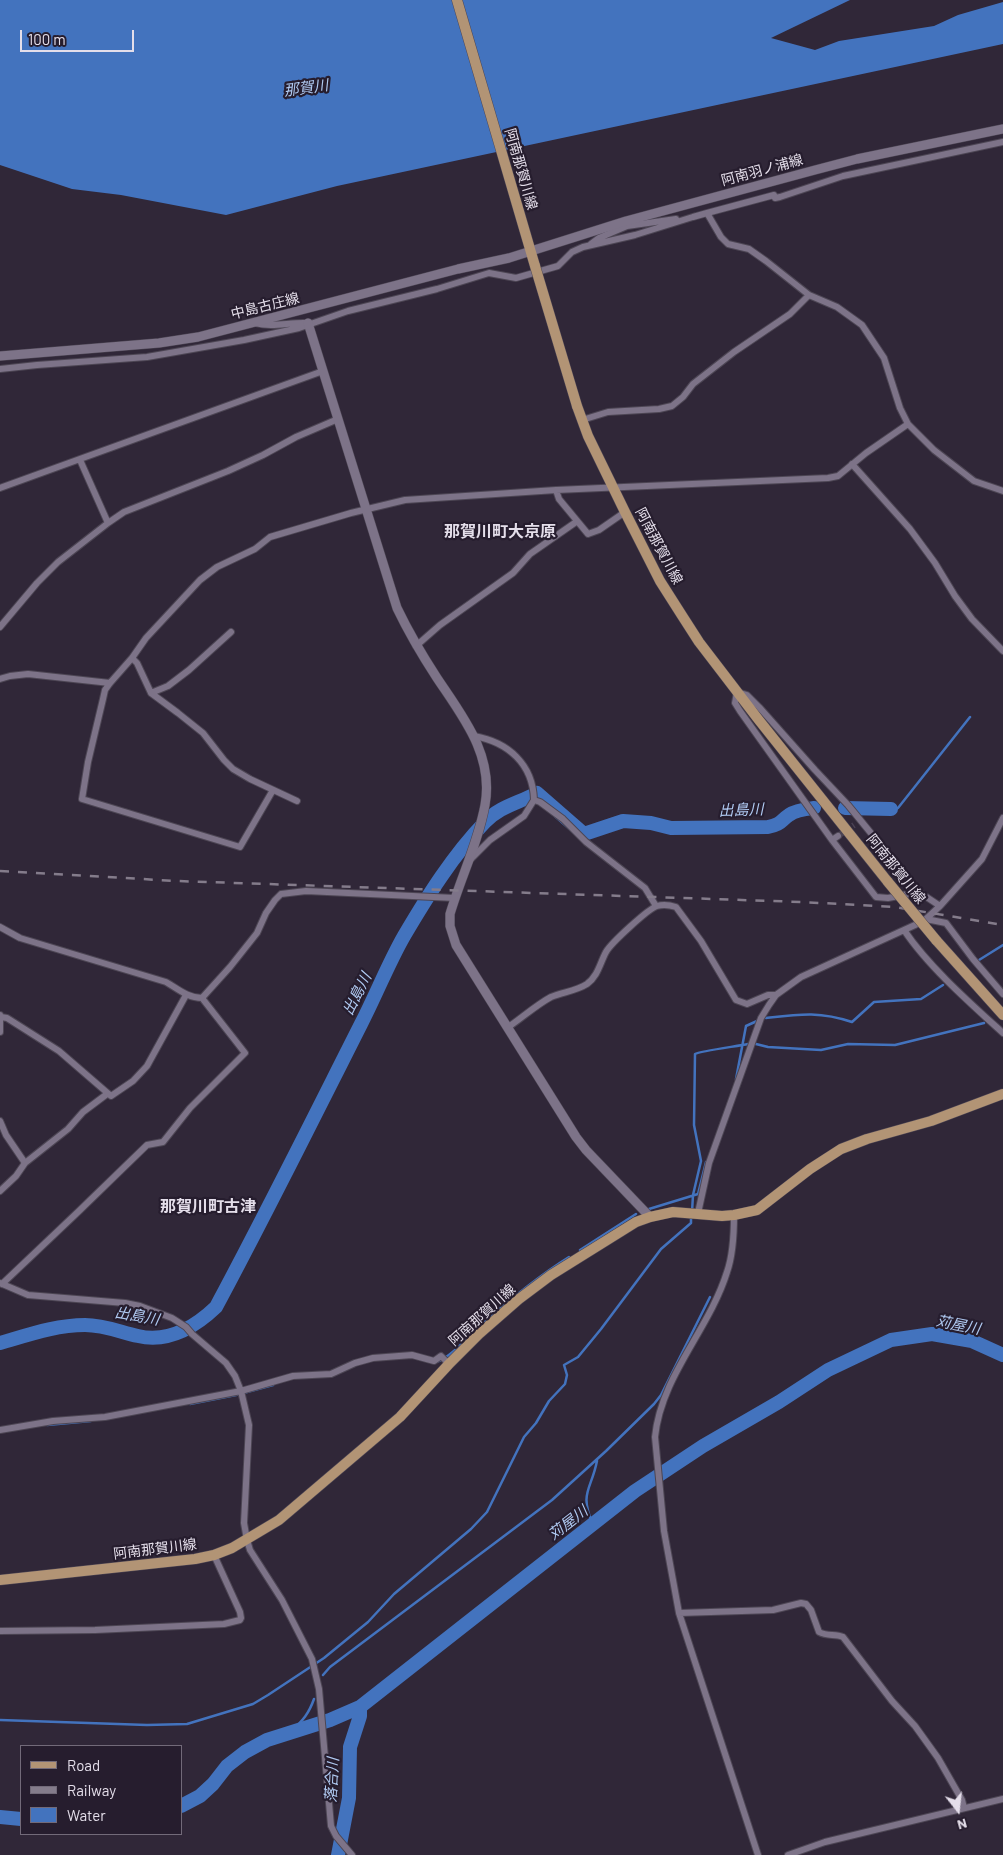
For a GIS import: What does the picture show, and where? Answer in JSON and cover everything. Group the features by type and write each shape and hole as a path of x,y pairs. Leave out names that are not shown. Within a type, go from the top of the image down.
{"main road":[{"name":"阿南那賀川線","path":"457,0 577,406 588,436 660,580 699,642 737,692 888,882 936,940 1003,1014"},
{"name":"阿南羽ノ浦線","path":"530,248 627,224 857,160 1003,129"},
{"name":"中島古庄線","path":"0,356 159,343 198,337 458,269 530,248"},
{"path":"308,323 397,608 416,646 464,717 474,736 486,781 485,804 475,844 450,914 450,926 456,944 507,1028 586,1150 650,1217"},
{"name":"阿南那賀川線","path":"0,1580 194,1559 214,1555 247,1540 279,1520 400,1418 446,1361 519,1299 551,1275 636,1222 673,1212 722,1216 757,1210 810,1169 841,1149 867,1139 931,1121 1003,1094"}],"street":[{"path":"0,369 147,357 299,328 308,323 348,310 437,289 488,272 516,278 558,266 572,252 590,245 635,235 774,195 775,198 780,197 843,176 1003,142"},
{"path":"708,213 721,237 728,244 749,250 766,261 809,296 837,307 862,326 884,358 900,408 908,424 934,450 974,481 1003,491"},
{"path":"590,245 599,238 627,224 696,216"},
{"path":"582,420 608,412 659,409 672,406 683,397 693,384 734,352 790,314 809,296"},
{"path":"255,323 264,326 308,323"},
{"path":"0,488 323,371"},
{"path":"0,627 37,583 58,562 124,512 228,471 263,455 296,436 338,419"},
{"path":"273,790 240,848 82,798 88,762 103,699 110,683 174,607 200,580 217,567 255,549 270,537 294,528 405,500 556,490 828,478 838,476 872,448 908,424"},
{"path":"80,460 108,523"},
{"path":"852,464 910,529 935,564 954,596 972,619 1003,651"},
{"path":"556,490 558,499 588,534 598,530 626,512"},
{"path":"416,646 433,631 513,572 530,554 576,522"},
{"path":"151,693 168,686 189,670 231,632"},
{"path":"132,658 138,662 151,693 202,734 234,769 297,801"},
{"path":"0,679 28,674 110,683"},
{"path":"919,892 888,898 876,897 812,813 740,711 735,703 737,692 746,695 759,707 848,804 854,811 857,822 919,892 940,906"},
{"path":"468,862 490,840 524,816 534,800 530,775 522,762 500,744 488,738 474,736"},
{"path":"534,800 540,802 562,819 586,842 645,888 656,906"},
{"path":"698,1213 709,1163 761,1018 769,1004 776,995 801,977 926,919 982,859 1003,818"},
{"path":"832,840 838,836"},
{"path":"0,927 20,938 166,982 186,995 202,998 257,933 266,913 281,894 306,891 455,898"},
{"path":"507,1028 552,997 576,990 589,983 597,973 612,943 656,906 670,905 676,907 701,941 736,1000 747,1004 768,995 776,995"},
{"path":"926,919 946,923 1003,994"},
{"path":"904,930 913,944 1003,1033"},
{"path":"0,1032 0,1016 7,1018 59,1051 111,1096 133,1081 147,1066 186,995"},
{"path":"202,998 245,1053 190,1108 162,1142 146,1144 79,1211 1,1283 28,1295 125,1303 140,1306 172,1318 188,1329 226,1363 235,1376 249,1425 244,1524 247,1540 250,1550 282,1600 312,1659 319,1689 331,1826 336,1836 352,1855"},
{"path":"0,1191 16,1176 25,1163 68,1129 83,1112 107,1094"},
{"path":"0,1121 6,1135 25,1163"},
{"path":"734,1215 734,1232 727,1272 662,1402 656,1424 655,1437 664,1532 679,1613 758,1855"},
{"path":"0,1430 53,1421 105,1417 241,1393 293,1376 331,1374 354,1363 373,1358 412,1355 434,1361 441,1356 446,1361"},
{"path":"0,1631 167,1627 224,1624 240,1620 240,1612 214,1555"},
{"path":"679,1613 773,1610 801,1603 806,1604 811,1610 819,1632 826,1636 839,1635 843,1637 892,1701 915,1726 938,1758 962,1800 964,1808"},
{"path":"788,1855 825,1842 1003,1799"}],"water":[{"name":"那賀川","path":"0,0 850,0 771,38 815,50 839,41 934,26 958,15 1003,2 1003,44 337,186 226,215 121,195 72,189 0,165"}],"waterway":[{"path":"891,809 898,808 970,717"},
{"name":"出島川","path":"0,1343 74,1325 105,1327 149,1338 160,1337 180,1332 190,1327 216,1307 404,936 451,862 473,835 497,812 537,793 584,834 623,821 651,823 671,828 768,827 773,826 795,812 814,808"},
{"name":"出島川","path":"845,808 891,809"},
{"path":"979,960 1003,945"},
{"path":"766,1018 810,1014 830,1016 852,1022 874,1002 921,999 943,985"},
{"path":"736,1079 746,1026 757,1021"},
{"path":"756,1044 768,1047 821,1050 848,1044 895,1045 984,1023"},
{"path":"692,1212 693,1195 701,1161 694,1125 695,1054 748,1044"},
{"path":"649,1209 698,1194 706,1162"},
{"path":"580,1250 636,1214"},
{"path":"0,1720 147,1725 187,1724 253,1704 324,1658 368,1622 394,1594 471,1529 487,1512 524,1437 536,1423 549,1401 565,1384 567,1375 564,1365 578,1357 661,1249 691,1223 691,1217"},
{"path":"436,1362 449,1355 489,1318 528,1286 569,1257"},
{"path":"323,1675 330,1667 552,1500 606,1451 661,1395 710,1297"},
{"name":"苅屋川","path":"182,1805 200,1796 213,1784 227,1766 245,1752 267,1740 330,1720 360,1707 635,1491 703,1446 779,1402 828,1370 891,1340 932,1334 972,1341 1003,1355"},
{"path":"190,1404 273,1385"},
{"path":"47,1425 91,1421"},
{"path":"593,1525 589,1514 587,1498 597,1461"},
{"path":"291,1731 305,1717 314,1699"},
{"name":"落合川","path":"338,1855 349,1798 350,1747 360,1716 360,1707"},
{"name":"苅屋川","path":"0,1817 20,1819"}],"tunnel":[{"path":"838,836 854,825"}],"railway":[{"path":"0,871 177,881 802,902 895,907 1003,925"}],"district":[{"name":"那賀川町大京原","path":"500,532"},
{"name":"那賀川町古津","path":"208,1207"}]}
